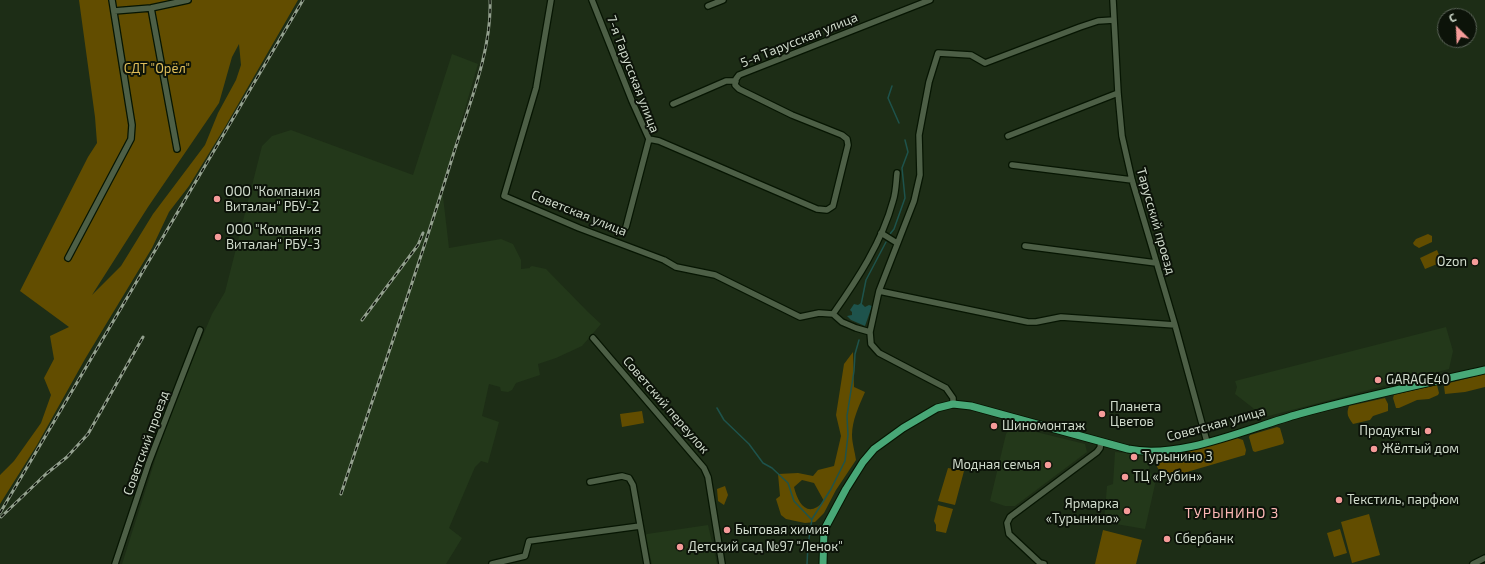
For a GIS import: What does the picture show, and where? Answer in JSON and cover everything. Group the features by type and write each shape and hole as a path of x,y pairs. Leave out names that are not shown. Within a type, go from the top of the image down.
{"main road":[{"name":"Советская улица","path":"823,564 824,530 831,515 863,462 874,449 903,428 937,408 953,404 970,406 1132,449 1151,451 1168,450 1207,442 1298,414 1485,370"}],"street":[{"path":"68,258 130,139 132,125 112,0"},
{"path":"114,11 150,8 188,0"},
{"name":"Советская улица","path":"551,0 536,88 504,196 579,228 664,260 676,267 715,275 800,317 819,312 833,314"},
{"name":"7-я Тарусская улица","path":"592,0 632,101 649,139 626,227"},
{"path":"708,6 723,0"},
{"name":"5-я Тарусская улица","path":"649,139 659,141 817,209 827,210 833,206 848,144 846,138 739,90 735,84 736,78 739,75 917,2 930,0"},
{"name":"Тарусский проезд","path":"1113,0 1122,136 1132,180 1175,325 1207,442"},
{"path":"150,8 177,149"},
{"path":"953,404 953,398 946,388 879,353 871,344 870,332 879,291 914,201 920,175 919,136 929,82 938,53 971,55 985,63 1098,21 1114,20"},
{"path":"673,104 726,81 736,81"},
{"path":"1008,136 1118,93"},
{"path":"1012,165 1132,180"},
{"path":"870,332 842,322 833,314 854,284 881,233 894,200 897,173"},
{"path":"881,233 897,243"},
{"path":"1024,246 1156,263"},
{"path":"879,291 1028,322 1061,317 1175,325"},
{"name":"Советский проезд","path":"115,564 149,462 200,330"},
{"name":"Советский переулок","path":"593,338 704,468 708,477 722,564"},
{"path":"1044,564 1040,563 1009,534 1007,523 1010,517 1097,452 1101,442"},
{"path":"590,482 622,476 630,478 633,485 647,564"},
{"path":"492,564 525,556 529,541 640,526"},
{"path":"1473,564 1485,558"}],"shaded area":[{"path":"452,54 478,64 442,188 449,248 501,239 513,244 521,260 521,269 530,268 532,266 546,269 601,324 582,346 556,358 538,364 540,375 516,383 512,390 508,392 501,391 500,387 489,384 482,416 499,422 488,463 481,461 475,467 449,528 462,538 446,564 122,564 170,413 212,314 225,292 262,146 272,136 291,130 413,175"},
{"path":"1446,327 1453,351 1449,369 1261,418 1253,408 1235,394 1237,387 1235,381"},
{"path":"1012,426 1085,444 1087,452 1015,506 1005,506 990,501 1006,434"},
{"path":"1115,452 1149,455 1149,471 1156,480 1145,529 1104,522 1107,486 1113,484"},
{"name":"Детский сад №97 \"Ленок\"","path":"708,525 717,564 652,564 645,536 647,534"}],"green space":[{"name":"СДТ \"Орёл\"","path":"79,0 298,0 225,127 189,186 169,212 152,248 85,359 37,445 0,504 0,475 14,461 41,423 51,395 44,378 54,359 50,336 69,327 20,291 88,157 97,143 95,117","holes":["239,44 241,65 236,80 218,113 205,145 153,214 121,266 92,295 148,207 219,103 232,57"]},
{"path":"1428,234 1432,236 1432,242 1419,248 1414,245 1413,243 1416,239"},
{"path":"1437,250 1442,262 1425,269 1420,258"},
{"path":"853,352 854,387 865,392 856,413 852,429 852,441 856,460 836,490 824,513 815,522 805,523 786,519 781,515 776,499 780,496 778,474 798,473 813,476 818,470 834,466 841,436 836,415 844,364","holes":["802,480 814,483 824,501 813,509 809,509 801,504 794,487"]},
{"path":"1485,374 1485,387 1465,392 1445,394 1444,386 1449,383"},
{"path":"1437,385 1438,395 1429,399 1417,400 1396,408 1393,398 1394,395"},
{"path":"1385,398 1388,404 1388,411 1373,416 1370,420 1353,424 1348,415 1349,406"},
{"path":"642,411 644,423 622,427 620,414"},
{"path":"1277,427 1280,428 1284,442 1283,444 1255,452 1253,451 1249,437 1250,435"},
{"path":"1237,438 1243,440 1246,450 1245,455 1170,477 1161,472 1157,467 1156,457 1163,455 1175,455"},
{"path":"948,468 964,471 955,505 938,501"},
{"path":"725,486 728,495 724,505 718,501 717,489"},
{"path":"938,505 953,509 946,533 936,531 934,521"},
{"path":"1369,514 1380,555 1352,563 1341,522"},
{"path":"1340,529 1347,553 1334,557 1327,533"},
{"path":"1103,530 1142,540 1136,564 1095,564"}],"water":[{"path":"861,303 865,307 869,305 872,306 865,326 851,320 847,316 852,315 850,310 854,304 858,305"}],"waterway":[{"path":"892,86 888,98 899,123"},
{"path":"890,234 894,229 905,198 902,168 908,152 905,140"},
{"path":"861,305 866,280 886,242"},
{"path":"807,564 812,519 831,489 845,461 848,435 847,416 855,354 859,340"},
{"path":"717,408 724,420 749,444 763,463 772,468 788,483 794,501 811,519"}],"railway":[{"path":"0,513 303,0"},
{"path":"341,494 413,281 473,96 487,38 490,19 490,0"},
{"path":"362,320 418,245 423,233"},
{"path":"1,517 46,474 67,457 88,434 143,337"}],"place":[{"name":"ООО \"Компания Виталан\" РБУ-2","path":"217,199"},
{"name":"ООО \"Компания Виталан\" РБУ-3","path":"218,237"},
{"name":"Ozon","path":"1475,262"},
{"name":"GARAGE40","path":"1378,380"},
{"name":"Планета Цветов","path":"1102,414"},
{"name":"Шиномонтаж","path":"994,426"},
{"name":"Продукты","path":"1428,431"},
{"name":"Жёлтый дом","path":"1374,449"},
{"name":"Турынино 3","path":"1134,457"},
{"name":"Модная семья","path":"1048,465"},
{"name":"ТЦ «Рубин»","path":"1125,477"},
{"name":"Текстиль, парфюм","path":"1339,500"},
{"name":"Ярмарка «Турынино»","path":"1127,511"},
{"name":"Бытовая химия","path":"727,530"},
{"name":"Сбербанк","path":"1167,539"},
{"name":"Детский сад №97 \"Ленок\"","path":"680,547"}],"district":[{"name":"ТУРЫНИНО 3","path":"1232,513"}]}
